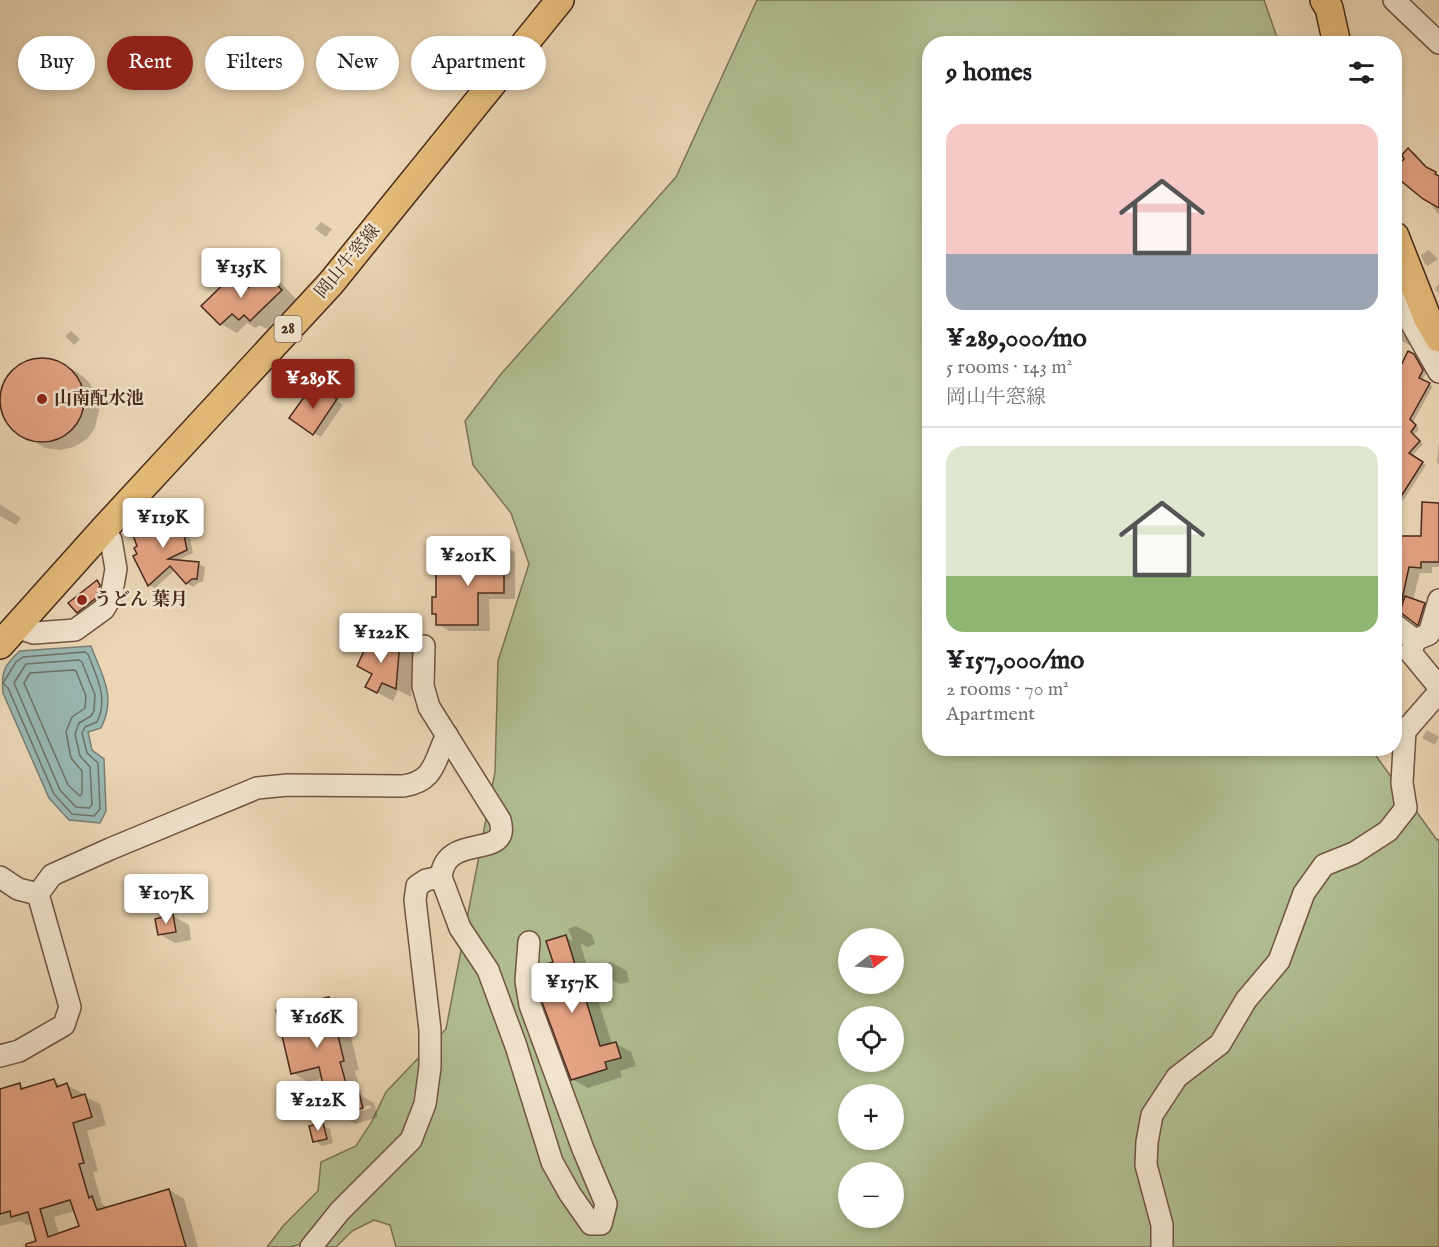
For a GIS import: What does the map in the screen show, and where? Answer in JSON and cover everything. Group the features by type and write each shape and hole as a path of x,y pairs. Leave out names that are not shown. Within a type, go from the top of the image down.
{"main road":[{"name":"岡山牛窓線","path":"8,636 332,283 560,0"},
{"path":"1324,0 1329,8 1335,36"},
{"path":"1404,301 1427,317 1439,338"}],"street":[{"path":"1394,0 1439,44"},
{"path":"1404,301 1439,372"},
{"path":"8,636 75,630 104,609 111,597 116,568 111,540 103,530"},
{"path":"1439,600 1428,636 1411,653 1439,687"},
{"path":"1402,627 1428,636"},
{"path":"424,646 423,686 429,707 500,820 502,829 499,837 493,843 460,851 447,858 441,877 460,928 488,970 516,1046 552,1162 570,1194 591,1224 601,1224 606,1204 583,1149 530,1005 526,981 529,942"},
{"path":"1162,1247 1162,1226 1146,1165 1152,1115 1177,1077 1220,1044 1246,1000 1280,961 1305,893 1324,865 1354,853 1388,831 1406,808 1402,783 1405,731 1439,692"},
{"path":"38,894 52,875 257,788 288,785 403,786 416,784 425,779 434,767 447,735"},
{"path":"0,877 18,889 38,894"},
{"path":"311,1247 340,1211 411,1140 425,1104 430,1066 430,1030 415,900 417,886 426,880 441,877"},
{"path":"0,1056 20,1051 64,1025 70,1007 38,894"}],"green space":[{"path":"757,0 1264,0 1277,36 922,36 922,756 1376,756 1437,840 1439,839 1439,1247 396,1247 390,1225 374,1220 352,1231 336,1247 306,1247 301,1244 290,1247 267,1247 284,1225 318,1191 321,1162 356,1146 371,1123 386,1092 446,1029 495,772 498,661 529,564 511,513 473,465 465,421 501,374 676,177"}],"water":[{"path":"91,646 108,696 106,717 101,728 88,732 92,750 104,759 106,811 100,823 69,820 49,798 2,686 5,669 20,651"}],"building":[{"path":"1408,148 1426,167 1439,176 1439,208 1423,199 1402,182 1404,159 1402,155"},
{"path":"264,272 282,290 250,321 244,315 239,320 232,314 220,325 201,306 234,274 248,288"},
{"path":"1408,351 1414,354 1423,370 1419,378 1430,383 1410,419 1416,425 1411,432 1420,441 1409,453 1423,462 1402,495 1402,363"},
{"name":"山南配水池","path":"42,358 58,361 72,370 81,384 84,400 81,416 72,430 58,439 42,442 26,439 12,430 3,416 0,400 3,384 12,370 26,361"},
{"path":"317,386 337,399 313,435 289,418 304,397 308,399"},
{"path":"1422,502 1439,503 1439,562 1421,562 1421,568 1409,567 1402,600 1402,536 1421,536"},
{"path":"180,514 187,550 168,559 199,562 197,579 192,579 186,584 170,566 148,586 133,556 137,554 134,548 137,546 131,530 149,521"},
{"path":"486,543 504,544 504,593 478,593 478,625 436,625 436,614 432,614 432,597 436,597 436,564 478,564 478,552 486,552"},
{"path":"97,580 100,585 96,598 77,613 68,603"},
{"path":"1405,596 1425,603 1418,625 1402,614"},
{"path":"384,641 400,641 396,689 382,683 377,693 365,687 372,674 357,666 367,645 383,646"},
{"path":"173,914 176,932 158,935 155,919"},
{"path":"566,935 600,1046 616,1042 621,1058 605,1062 607,1069 571,1080 542,1002 539,980 540,966 553,962 546,941"},
{"path":"329,997 344,1061 340,1062 349,1094 359,1093 363,1108 339,1116 333,1096 326,1098 319,1067 291,1074 276,1010"},
{"path":"54,1079 57,1087 67,1083 72,1098 85,1094 92,1117 73,1123 84,1163 79,1164 89,1198 92,1196 97,1210 169,1189 186,1247 26,1247 26,1244 36,1241 28,1212 11,1217 10,1211 0,1214 0,1089 20,1083 21,1089","holes":["70,1200 79,1226 48,1237 40,1209"]},
{"path":"323,1123 327,1139 313,1142 309,1126"}],"place":[{"name":"山南配水池","path":"42,399"},
{"name":"うどん 葉月","path":"82,600"}]}
